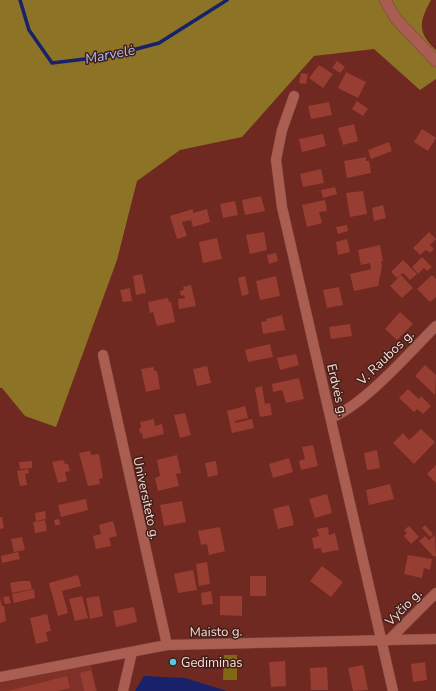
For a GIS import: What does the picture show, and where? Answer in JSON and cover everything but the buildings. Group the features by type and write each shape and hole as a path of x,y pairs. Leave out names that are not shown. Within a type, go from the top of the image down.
{"street":[{"path":"385,0 396,19 436,60"},
{"name":"Erdvės g.","path":"294,96 282,130 276,160 278,185 331,418 386,640 393,691"},
{"name":"V. Raubos g.","path":"331,418 344,413 377,384 436,326"},
{"name":"Universiteto g.","path":"103,356 167,645"},
{"name":"Vyčio g.","path":"386,640 436,593"},
{"name":"Maisto g.","path":"0,677 167,645 436,639"},
{"path":"124,691 132,652"}],"shaded area":[{"path":"0,0 431,0 424,15 422,26 426,38 436,50 436,79 420,90 374,49 314,56 242,137 180,150 137,181 117,260 56,427 25,416 2,388 0,388"},
{"path":"224,655 237,655 237,680 223,680"},
{"path":"91,665 97,691 0,691 0,683"},
{"path":"144,676 185,678 227,691 135,691"}],"waterway":[{"name":"Marvelė","path":"20,0 29,30 52,63 110,56 159,43 227,0"}],"place":[{"name":"Gediminas","path":"173,662"}]}
